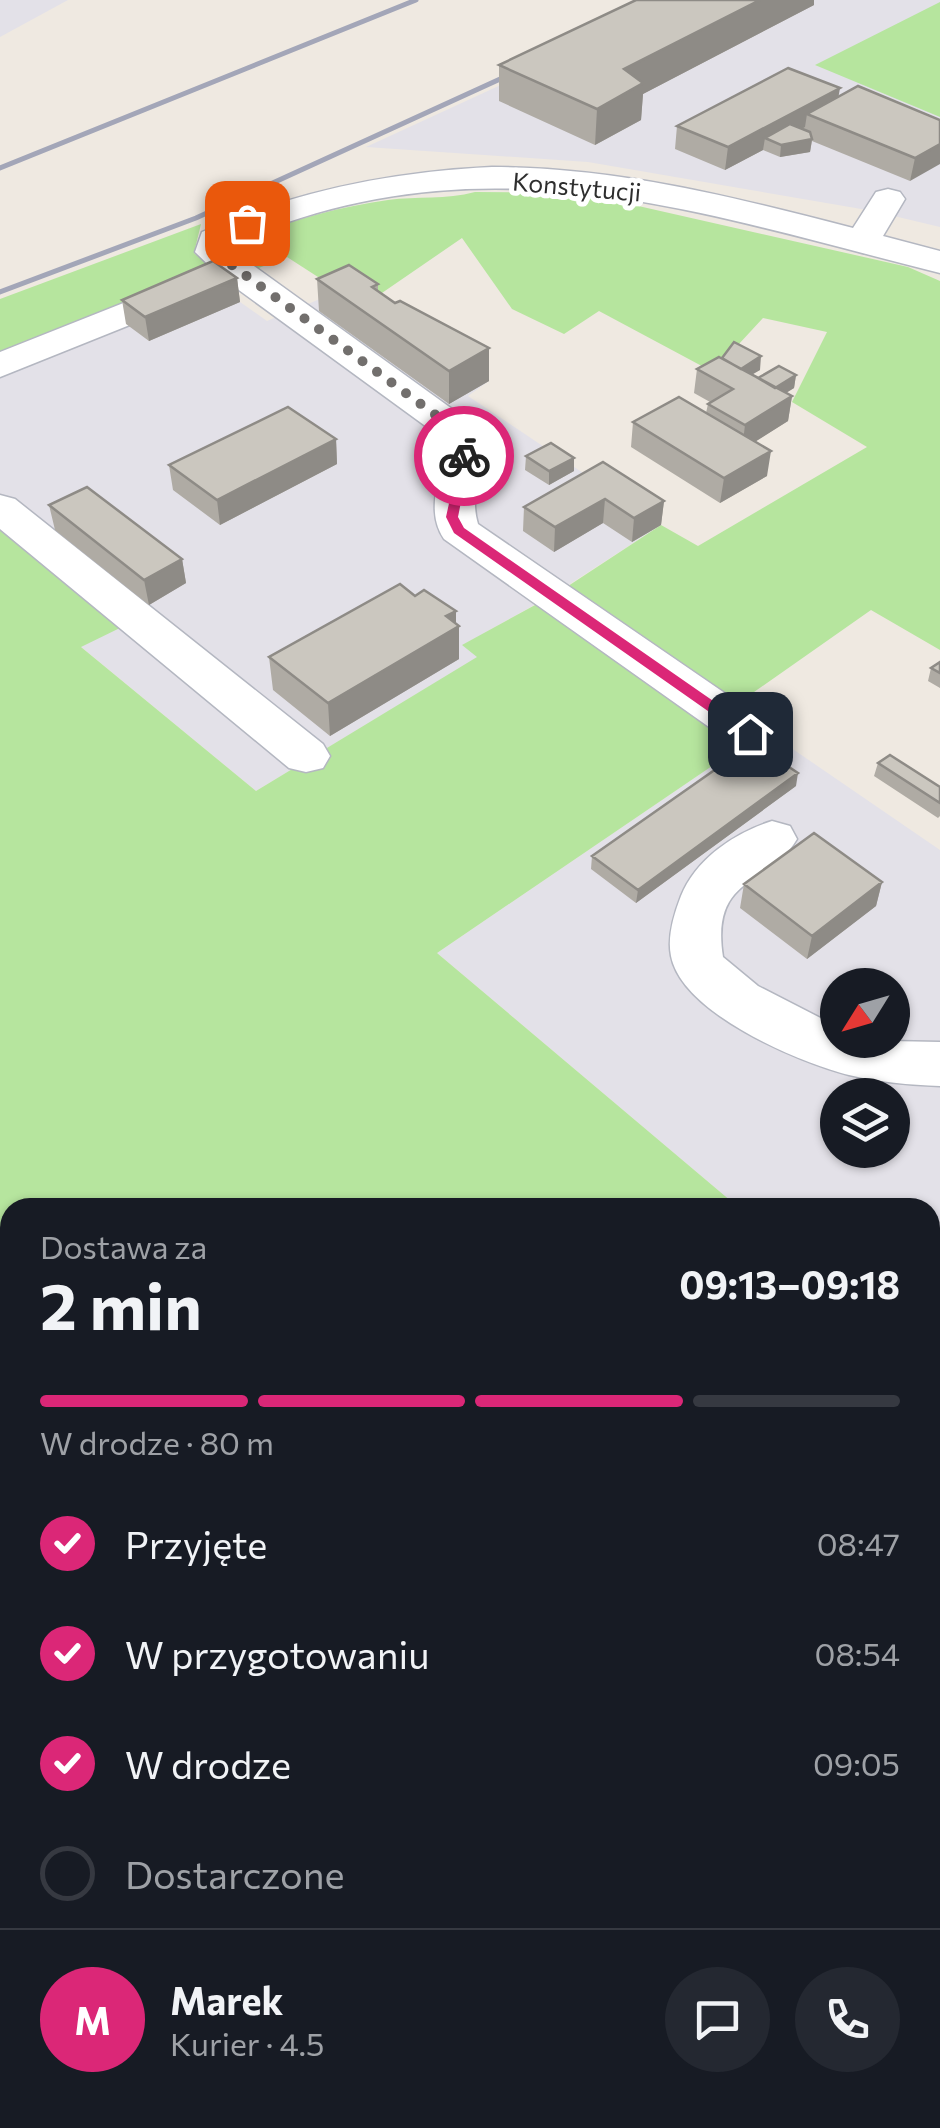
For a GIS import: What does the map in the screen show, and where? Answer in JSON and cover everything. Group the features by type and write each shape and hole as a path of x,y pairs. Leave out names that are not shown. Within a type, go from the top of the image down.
{"street":[{"name":"Konstytucji","path":"0,366 224,254 264,217 349,194 433,182 531,177 673,196 940,262"},
{"path":"862,243 888,199"},
{"path":"224,254 452,427 464,456 452,517 458,530 750,734"},
{"path":"0,508 306,756"},
{"path":"772,839 713,883 699,931 696,959 703,971 747,1004 795,1032 840,1050 905,1063 940,1064"}],"shaded area":[{"path":"0,0 68,0 0,37"},
{"path":"686,0 940,0 940,227 873,211 588,162 366,147"},
{"path":"216,285 267,321 339,291 489,381 468,396 661,525 559,591 463,645 478,657 256,791 80,646 123,626 0,523 0,375"},
{"path":"765,730 940,850 940,1198 727,1198 437,953"}],"green space":[{"path":"940,2 940,117 815,65"},
{"path":"475,192 581,193 908,267 940,281 940,650 871,610 734,706 765,730 437,953 727,1198 0,1198 0,523 124,626 81,647 256,791 477,657 462,645 559,592 661,525 698,546 867,447 792,402 827,332 763,318 713,372 599,311 564,334 512,309 462,238 363,306 287,257 256,269 243,260 236,248 242,239 332,211 388,200"},
{"path":"201,224 194,253 214,270 0,357 0,299"}],"building":[{"path":"636,0 760,0 624,69 643,83 597,109 499,65"},
{"path":"788,68 840,88 728,147 677,126"},
{"path":"858,86 940,120 940,144 915,158 807,114"},
{"path":"790,124 810,132 812,139 781,145 765,138"},
{"path":"213,261 237,278 145,317 122,300"},
{"path":"349,265 378,284 372,287 395,303 400,301 489,348 449,371 317,279"},
{"path":"734,342 761,356 741,369 722,358"},
{"path":"719,357 792,396 745,425 708,404 733,389 697,369"},
{"path":"779,366 796,375 775,388 758,378"},
{"path":"679,397 771,451 724,478 633,422"},
{"path":"288,407 336,439 217,500 169,465"},
{"path":"551,443 574,458 549,471 526,456"},
{"path":"603,462 664,501 634,518 605,499 555,527 524,507"},
{"path":"87,487 182,559 144,580 49,505"},
{"path":"400,584 415,596 424,590 456,611 446,616 459,626 328,703 269,657"},
{"path":"753,743 798,773 638,890 592,856"},
{"path":"890,755 940,787 940,803 878,763"},
{"path":"814,833 882,882 812,936 744,884"}],"railway":[{"path":"0,168 416,0"},
{"path":"0,292 196,218 524,68"}],"way so far":[{"path":"247,223 214,239 214,252 452,427 464,456"}],"route":[{"path":"464,456 452,517 458,530 750,734"}]}
